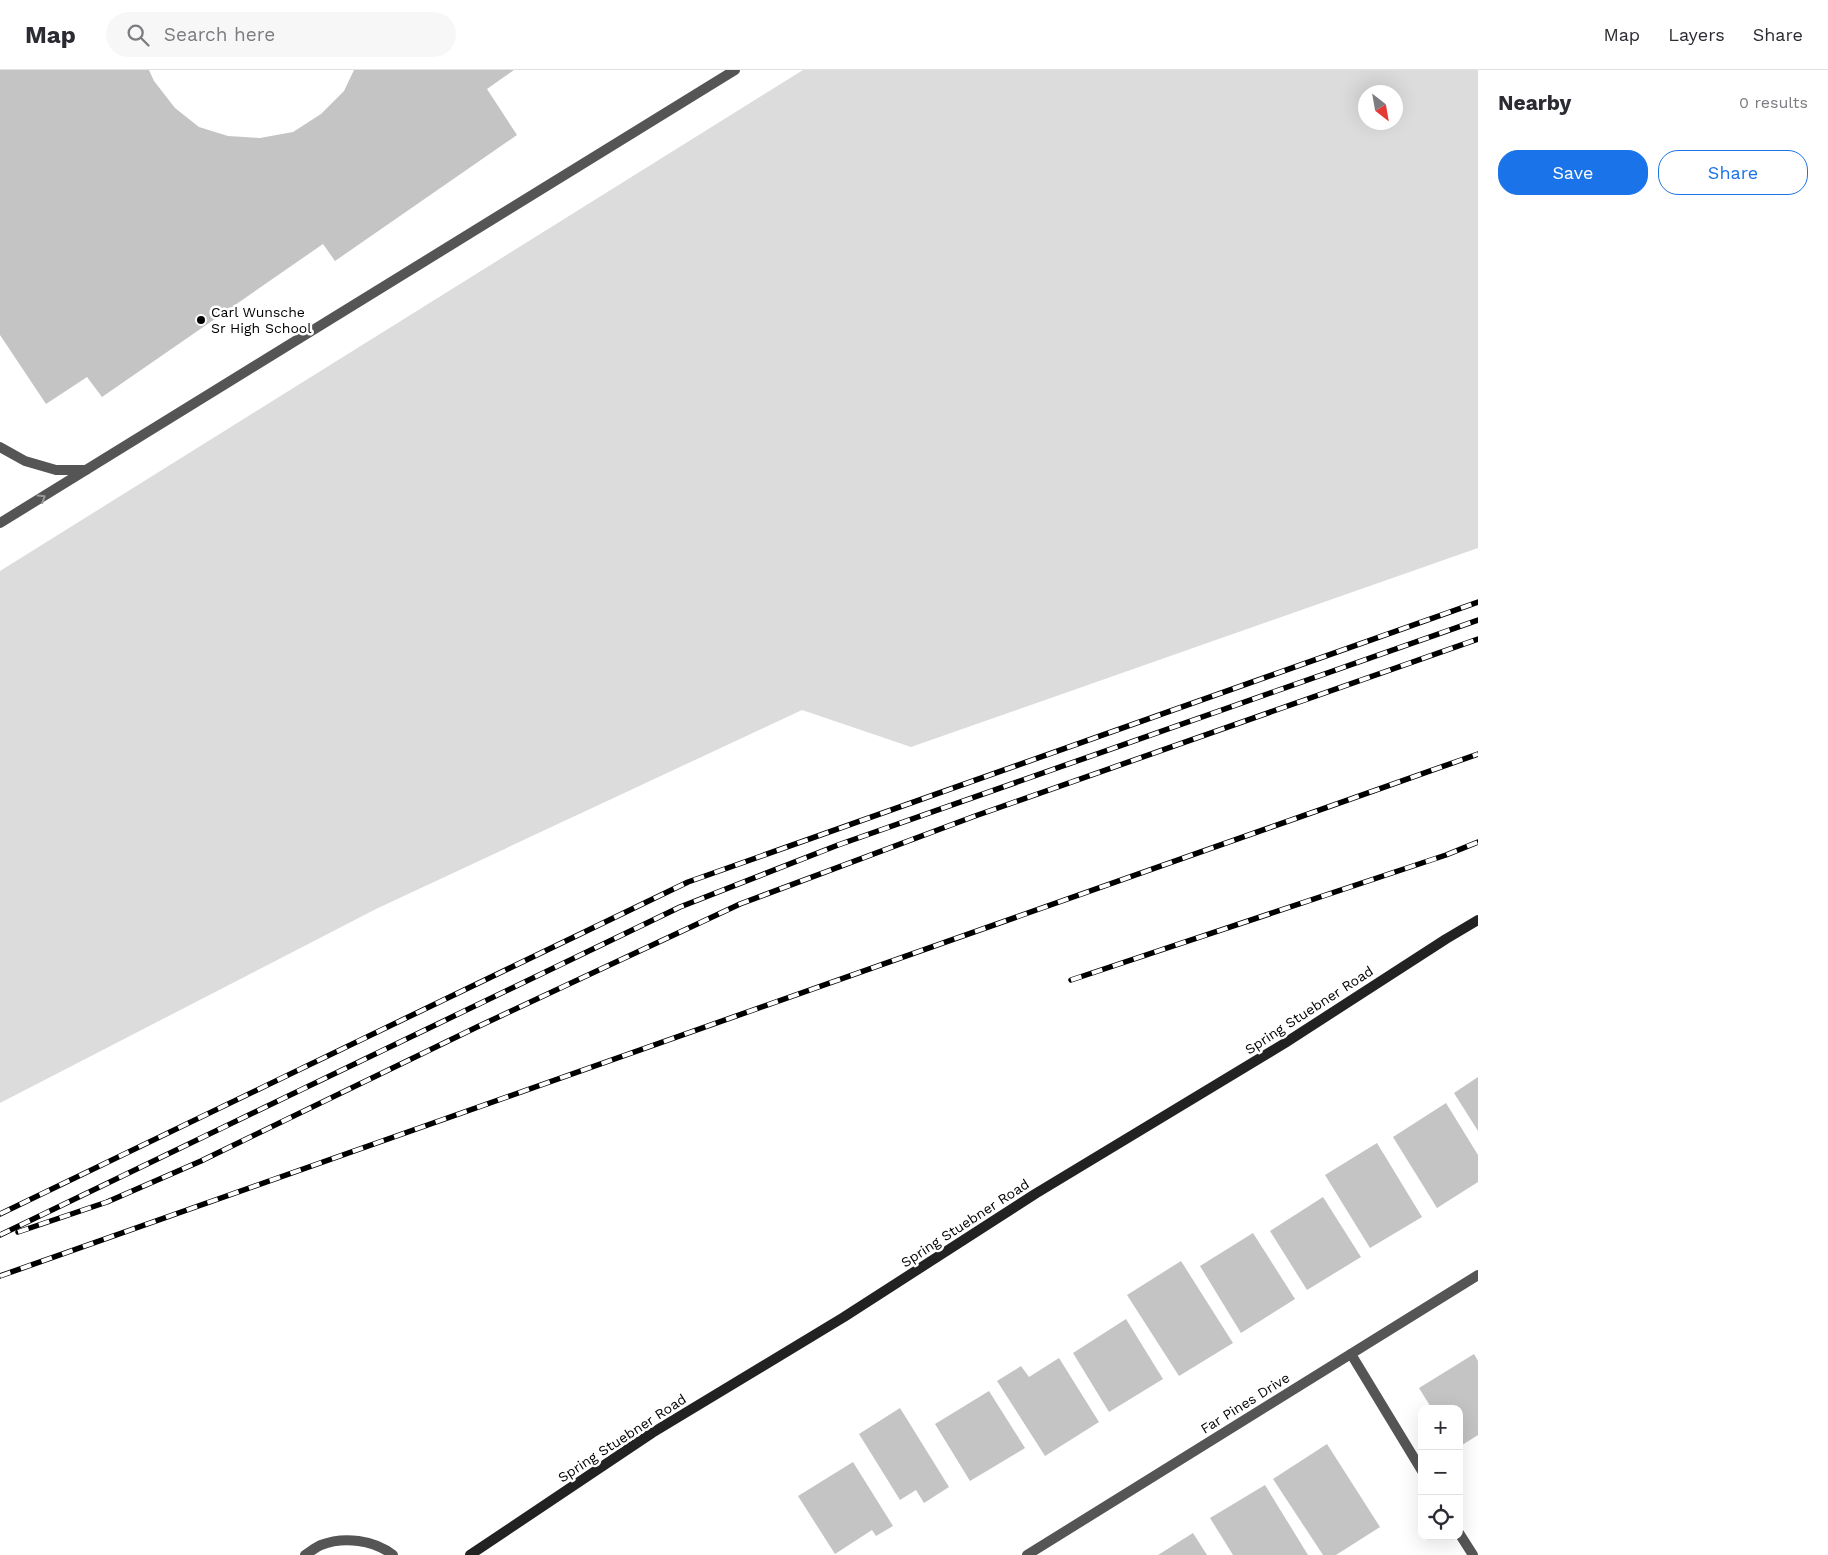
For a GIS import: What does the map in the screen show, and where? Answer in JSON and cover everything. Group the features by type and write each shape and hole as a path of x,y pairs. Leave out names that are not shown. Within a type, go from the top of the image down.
{"main road":[{"name":"Spring Stuebner Road","path":"470,1555 652,1433 844,1317 1044,1189 1285,1043 1478,920"}],"street":[{"path":"0,523 735,70"},
{"path":"0,448 25,461 56,470 87,470"},
{"name":"Far Pines Drive","path":"1028,1555 1478,1275"},
{"path":"1351,1354 1418,1464"},
{"path":"305,1555 320,1545 344,1539 371,1544 393,1555"},
{"path":"1463,1540 1472,1555"}],"shaded area":[{"path":"803,70 1478,70 1478,548 911,747 802,710 376,909 0,1103 0,571"}],"building":[{"path":"0,70 149,70 154,81 175,108 199,127 228,136 260,138 293,132 321,114 344,91 354,70 514,70 487,89 517,135 335,261 323,244 102,397 87,377 46,404 0,335"},
{"path":"1478,1077 1478,1131 1454,1093"},
{"path":"1446,1103 1478,1155 1478,1182 1437,1208 1393,1137"},
{"path":"1377,1143 1422,1217 1370,1248 1325,1175"},
{"path":"1323,1197 1361,1257 1307,1290 1270,1231"},
{"path":"1253,1233 1295,1299 1241,1333 1200,1266"},
{"path":"1181,1261 1233,1343 1179,1376 1127,1295"},
{"path":"1126,1319 1163,1379 1109,1412 1073,1353"},
{"path":"1474,1354 1478,1361 1478,1435 1463,1444 1463,1405 1430,1405 1419,1388"},
{"path":"1059,1358 1099,1422 1045,1456 997,1381 1021,1366 1029,1377"},
{"path":"989,1391 1025,1448 970,1481 935,1424"},
{"path":"900,1408 949,1487 924,1503 916,1490 900,1500 859,1434"},
{"path":"1327,1444 1380,1527 1336,1555 1323,1555 1273,1479"},
{"path":"853,1462 893,1526 876,1536 872,1530 835,1554 798,1496"},
{"path":"1265,1485 1308,1555 1233,1555 1210,1518"},
{"path":"1193,1533 1207,1555 1158,1555"}],"railway":[{"path":"0,1214 688,882 1478,602"},
{"path":"0,1235 680,907 838,845 1478,620"},
{"path":"18,1232 107,1202 201,1161 477,1027 740,904 975,816 1478,639"},
{"path":"0,1276 1478,754"},
{"path":"1071,980 1446,855 1478,842"}],"place":[{"name":"Carl Wunsche Sr High School","path":"201,320"}]}
